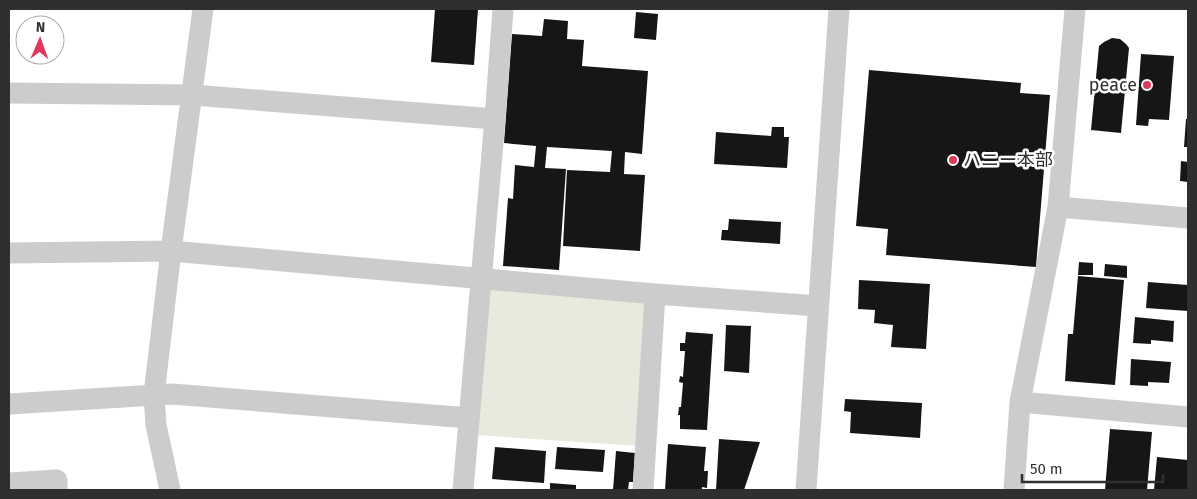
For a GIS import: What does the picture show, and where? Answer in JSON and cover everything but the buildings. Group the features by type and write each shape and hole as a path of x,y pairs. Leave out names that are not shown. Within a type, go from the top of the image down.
{"street":[{"path":"170,490 156,425 154,394 203,9"},
{"path":"463,490 503,9"},
{"path":"806,490 839,9"},
{"path":"1014,490 1020,402 1058,207 1075,9"},
{"path":"9,93 193,95 495,119"},
{"path":"1058,207 1188,218"},
{"path":"9,253 171,251 655,294 818,306"},
{"path":"643,490 655,294"},
{"path":"9,404 172,394 469,418"},
{"path":"1020,402 1188,417"},
{"path":"9,483 57,480 57,490"}],"shaded area":[{"path":"488,288 641,300 647,307 638,446 476,435"}],"place":[{"name":"peace","path":"1147,85"},
{"name":"ハニー本部","path":"953,160"}]}
